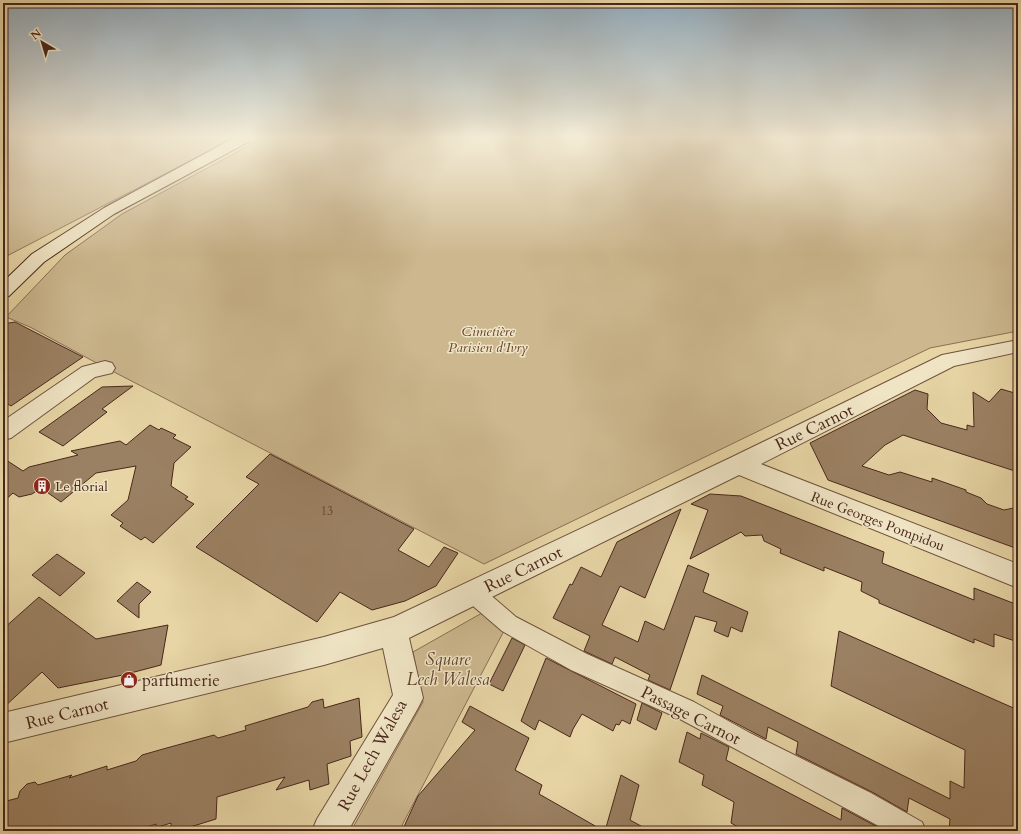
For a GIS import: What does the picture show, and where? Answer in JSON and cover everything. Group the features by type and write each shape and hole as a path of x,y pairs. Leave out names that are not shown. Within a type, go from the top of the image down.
{"main road":[{"path":"3,292 38,258 109,211 172,177"},
{"path":"3,302 58,245"}],"street":[{"name":"Rue Carnot","path":"3,728 324,651 394,630 418,621 950,360 1018,346"},
{"path":"3,432 89,372 105,368"},
{"name":"Rue Georges Pompidou","path":"738,465 1018,576"},
{"name":"Passage Carnot","path":"473,593 509,624 579,662 686,710 742,741 862,802 913,831"},
{"name":"Rue Lech Walesa","path":"329,831 408,698 394,630"}],"green space":[{"path":"3,177 159,177 3,258"},
{"name":"Cimetière Parisien d'Ivry","path":"191,177 1018,177 1018,331 930,348 484,564 30,327 6,317 65,255 122,214"},
{"name":"Square Lech Walesa","path":"489,609 506,627 399,831 351,831 423,702 413,652"}],"building":[{"path":"15,322 83,357 11,406 3,401 3,324"},
{"path":"133,386 102,409 107,412 63,446 39,432 102,387"},
{"path":"1001,389 1018,394 1018,472 903,435 885,445 862,466 889,475 900,472 932,482 932,478 966,490 966,492 981,498 987,504 1004,510 1018,507 1018,549 828,480 810,443 915,390 928,394 927,409 941,423 967,430 967,425 974,427 973,392 989,402"},
{"name":"Le florial","path":"150,425 159,430 161,428 176,435 173,438 191,447 174,463 171,486 188,497 185,499 194,504 153,543 145,537 141,540 120,526 123,523 111,515 128,500 136,466 96,473 61,502 41,488 32,494 19,497 13,493 3,502 3,458 23,471 29,467 78,455 71,451 120,441 126,445"},
{"path":"270,454 414,529 398,550 429,567 444,547 458,553 436,586 405,601 372,610 340,592 317,622 196,547 259,484 246,477"},
{"path":"710,494 741,496 884,552 882,563 974,600 974,588 1018,605 1018,642 994,634 994,647 974,639 974,643 879,603 879,600 861,591 862,582 824,567 824,571 780,553 781,549 764,541 762,535 745,536 741,532 690,559 708,510 691,504"},
{"path":"681,509 645,598 620,586 602,625 638,642 645,621 664,630 688,565 709,574 703,592 748,612 742,632 731,627 728,637 714,631 717,622 695,616 670,690 648,680 650,675 615,657 612,664 584,651 590,636 553,618 570,584 572,585 581,567 601,577 617,542"},
{"path":"57,554 85,573 60,596 32,575"},
{"path":"137,582 151,592 139,604 139,618 117,601"},
{"path":"39,597 96,639 168,625 161,665 123,675 58,688 42,672 3,708 3,629"},
{"path":"839,631 1018,710 1018,831 949,831 950,819 909,798 907,812 872,792 796,754 798,742 768,727 766,739 720,715 723,706 697,694 702,675 950,799 950,781 964,788 965,750 831,686"},
{"path":"512,638 525,645 503,691 489,684"},
{"path":"546,658 636,704 630,724 622,720 619,725 616,724 613,731 582,714 570,737 539,720 535,730 521,721"},
{"path":"359,698 362,737 350,741 351,756 327,764 329,784 310,790 309,780 276,790 285,777 217,797 216,819 187,828 187,831 171,831 171,823 155,828 156,824 136,831 3,831 3,802 18,798 20,791 27,784 35,782 38,785 72,775 69,778 107,766 107,770 136,761 142,755 214,735 218,738 246,730 245,726 308,707 312,702 323,699 324,708"},
{"path":"642,703 662,713 656,730 637,720"},
{"path":"470,706 529,738 515,770 542,785 539,794 604,831 402,831 418,796 475,730 462,722"},
{"path":"687,732 700,739 701,733 729,747 726,760 841,820 842,808 885,831 745,831 731,823 734,802 702,785 704,775 679,762"},
{"path":"621,775 639,785 630,820 650,831 605,831"}],"place":[{"name":"Le florial","path":"42,486"},
{"name":"parfumerie","path":"129,680"}]}
